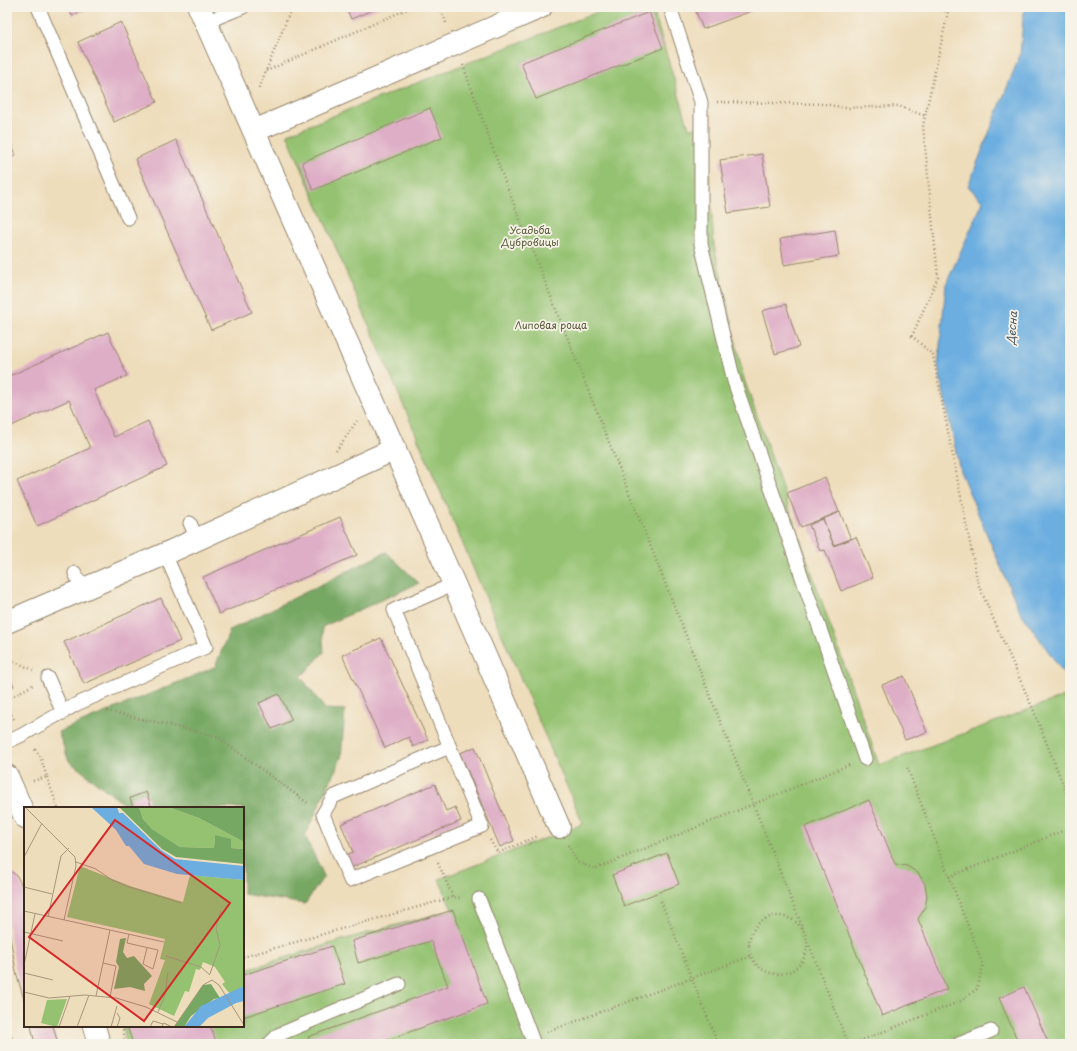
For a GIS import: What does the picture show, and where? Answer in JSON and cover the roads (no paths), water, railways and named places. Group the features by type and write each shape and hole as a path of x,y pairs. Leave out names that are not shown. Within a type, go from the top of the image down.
{"street":[{"path":"251,124 456,44 541,7"},
{"path":"203,15 395,449 559,827"},
{"path":"7,622 79,581 165,554 194,531 395,449"},
{"path":"10,781 24,815"},
{"path":"94,1027 99,1044"}],"lane":[{"path":"38,7 128,218"},
{"path":"203,15 243,7"},
{"path":"670,7 701,102 701,244 734,381 865,759"},
{"path":"7,742 63,713 77,704 206,647 165,554"},
{"path":"450,747 333,797 323,814 350,880 482,826 450,747 394,610 454,584"},
{"path":"48,678 63,713"},
{"path":"479,899 533,1041"},
{"path":"269,1044 278,1035 399,984"},
{"path":"959,1044 992,1031"}],"water":[{"name":"Десна","path":"1024,7 1070,7 1070,682 1019,610 960,471 938,366 946,284 983,202 968,186 1020,55"}],"park label":[{"name":"Усадьба Дубровицы","path":"530,236"},
{"name":"Липовая роща","path":"551,325"}]}
